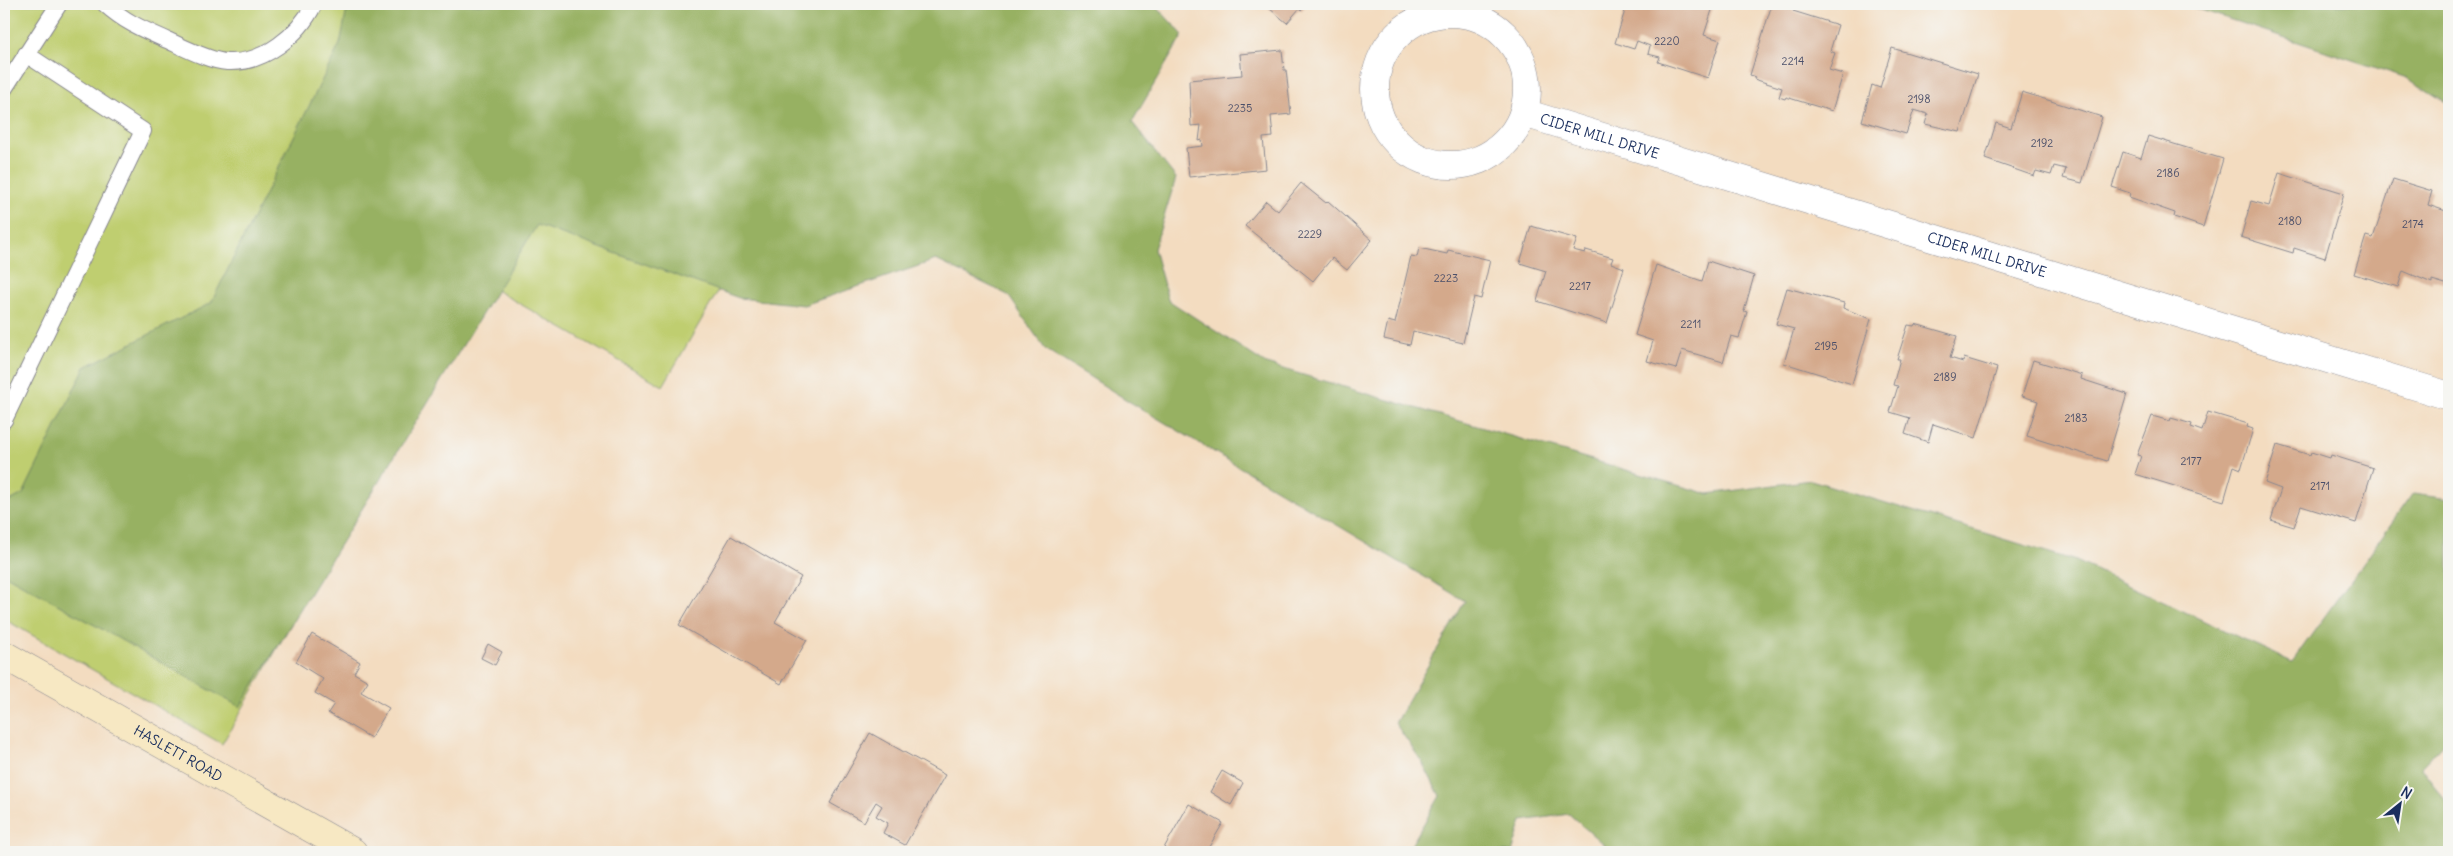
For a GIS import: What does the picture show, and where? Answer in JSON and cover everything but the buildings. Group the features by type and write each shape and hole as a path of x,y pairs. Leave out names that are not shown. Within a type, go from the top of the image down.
{"main road":[{"name":"HASLETT ROAD","path":"4,655 353,852"}],"street":[{"name":"CIDER MILL DRIVE","path":"1442,13 1468,15 1491,24 1510,41 1523,63 1527,88 1524,113 1512,135 1494,153 1471,163 1446,166 1421,160 1400,147 1384,127 1375,103 1375,78 1382,54 1397,34 1418,20 1442,13"},
{"name":"CIDER MILL DRIVE","path":"1524,113 2449,396"}],"lane":[{"path":"4,89 59,4"},
{"path":"104,4 122,20 192,51 226,62 255,59 290,38 314,4"},
{"path":"4,420 144,131 26,54"}],"green space":[{"path":"4,4 885,4 663,386 487,285 222,744 4,619"},
{"path":"348,4 1154,4 1183,35 1132,122 1176,178 1154,249 1168,300 1266,364 1708,494 1811,480 2076,561 2292,662 2413,493 2449,498 2449,737 2421,767 2449,805 2449,852 1612,852 1569,814 1522,821 1512,852 1407,852 1440,796 1422,762 1395,723 1465,601 1130,402 1045,349 1008,295 936,260 804,305 739,298 537,225 240,707 4,574 4,504 23,494 85,367 211,303 340,44"},
{"path":"2183,4 2449,4 2449,104 2407,78"}]}
